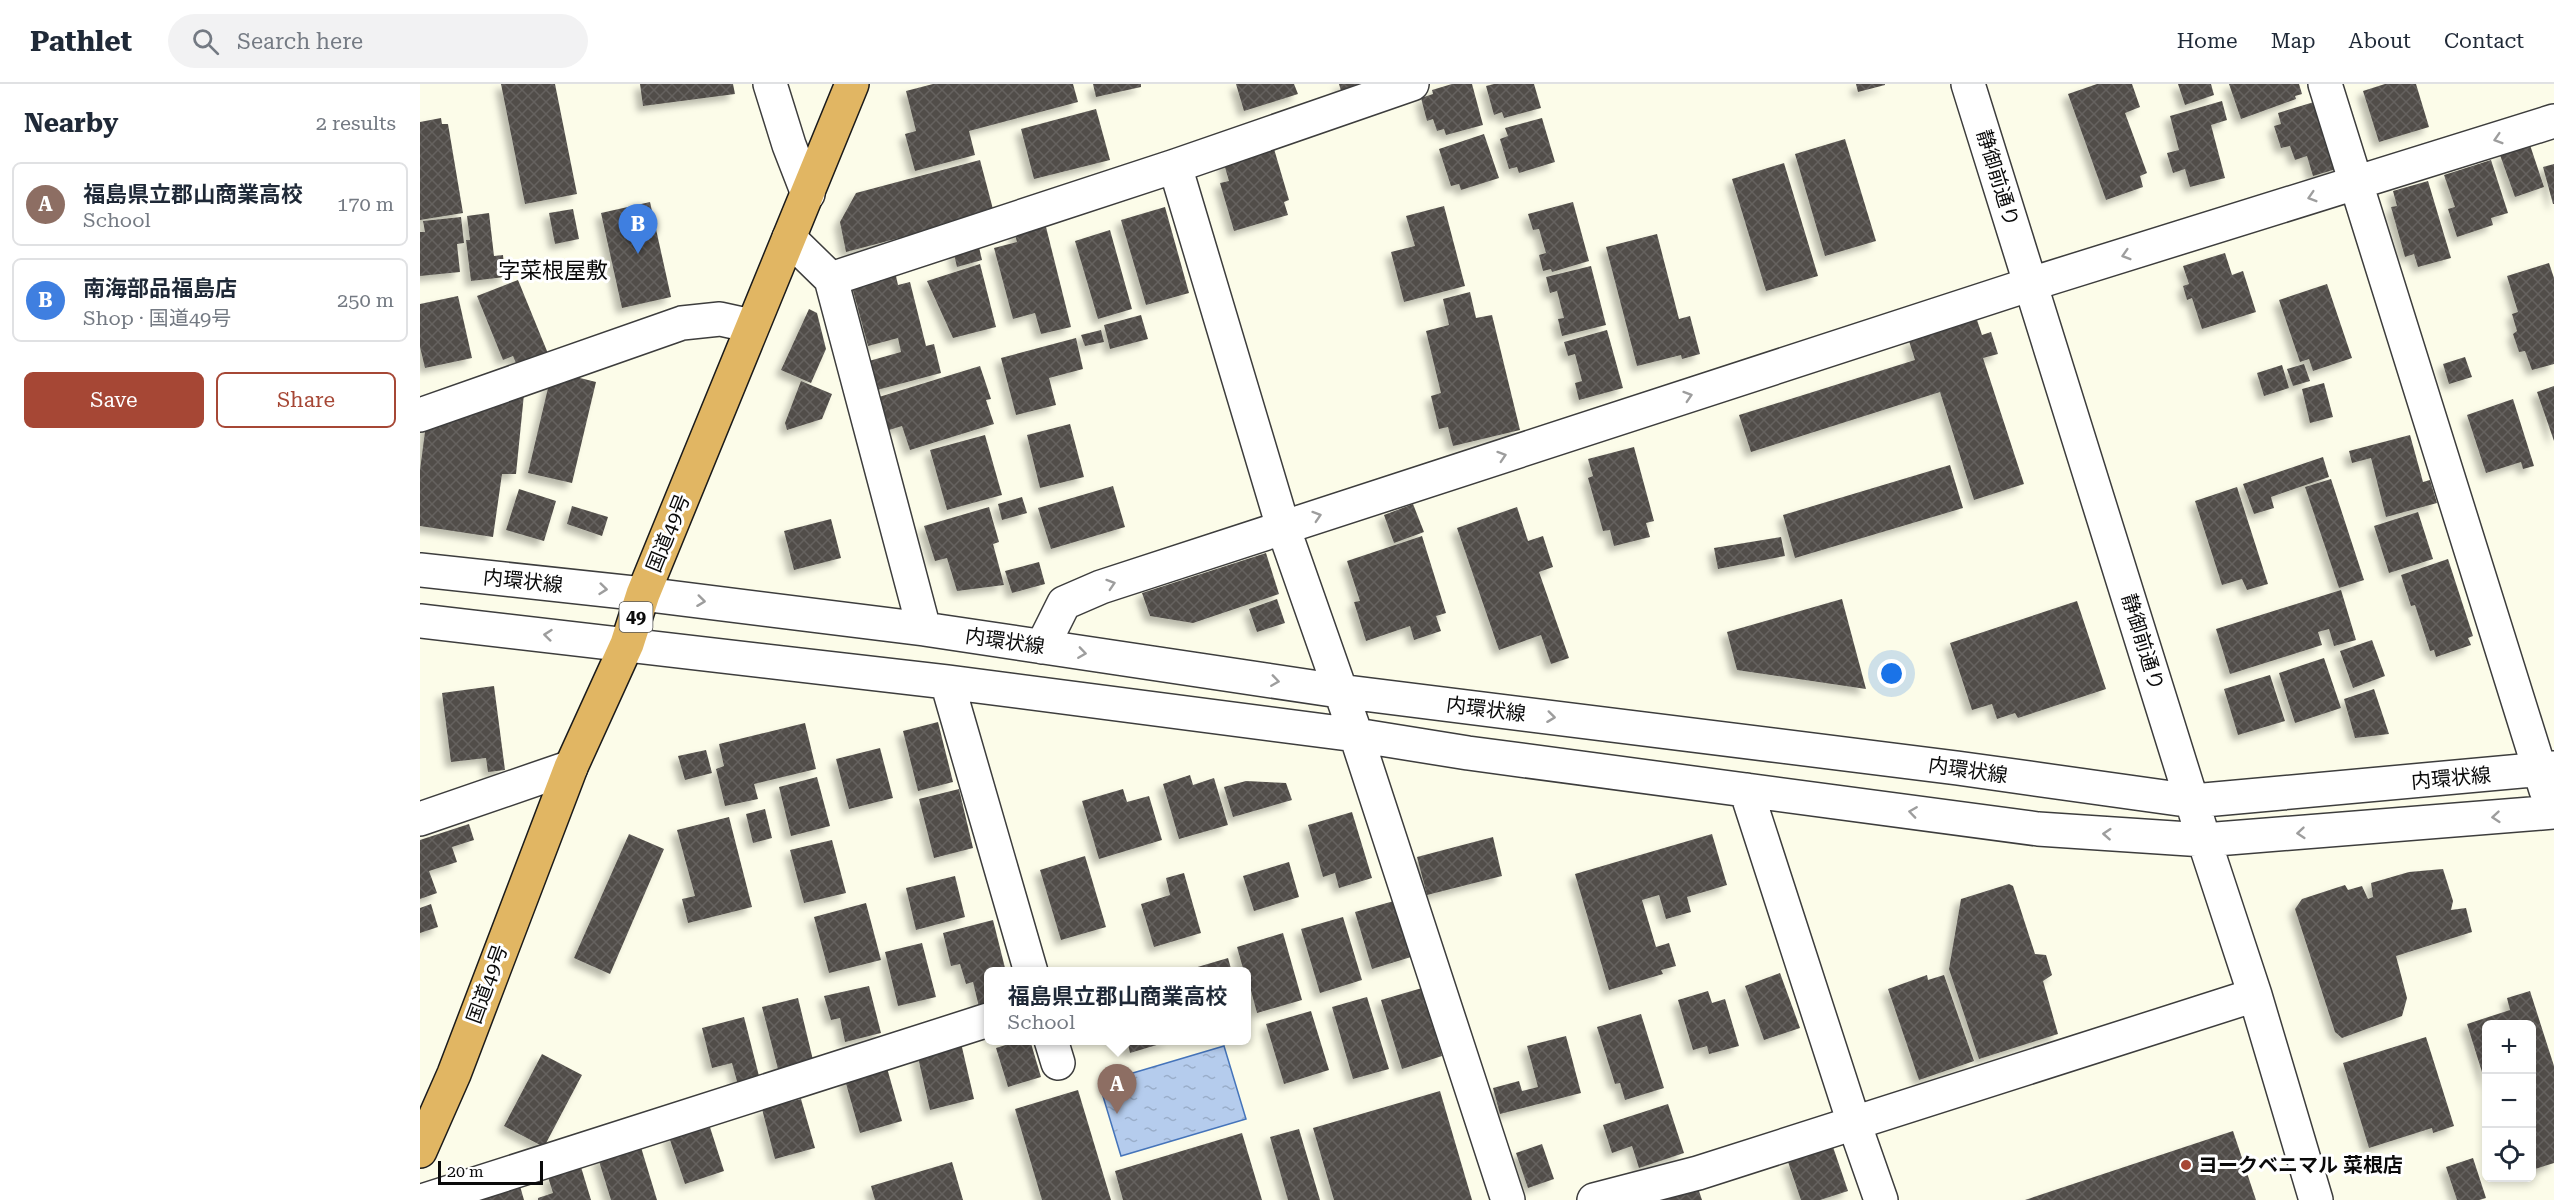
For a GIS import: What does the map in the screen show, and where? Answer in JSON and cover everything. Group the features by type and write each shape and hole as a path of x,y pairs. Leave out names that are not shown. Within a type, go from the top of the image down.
{"highway":[{"name":"国道49号","path":"420,1151 454,1074 571,767 627,644 643,594 852,84"}],"street":[{"path":"770,84 789,145 808,194"},
{"path":"831,279 1175,166 1412,84"},
{"name":"静御前通り","path":"1968,84 2204,840 2255,995 2316,1200"},
{"path":"420,621 947,682 1356,735 2038,829 2204,840 2554,814 2547,769 2355,183 2325,84"},
{"path":"1042,646 1064,603 1101,587 2031,284 2554,121"},
{"path":"1175,166 1283,527 1356,735 1508,1200"},
{"path":"789,238 831,279 924,629"},
{"path":"420,415 682,323 720,318 752,326"},
{"name":"内環状線","path":"420,570 643,594 924,629 1339,691 1957,768 2193,801 2547,769"},
{"path":"947,682 1030,967"},
{"path":"420,819 571,767"},
{"path":"1746,790 1881,1200"},
{"path":"1594,1200 1698,1173 2255,995"},
{"path":"425,1200 984,1021"}],"water":[{"path":"1224,1046 1246,1119 1121,1156 1099,1083"}],"building":[{"path":"501,84 555,84 577,194 525,204"},
{"path":"640,84 733,84 735,94 643,106"},
{"path":"933,84 1073,84 1078,102 969,131 975,155 915,171 905,134 916,131 906,91"},
{"path":"1093,84 1141,84 1141,87 1096,97"},
{"path":"1236,84 1294,84 1298,94 1244,111"},
{"path":"1339,84 1361,84 1341,91"},
{"path":"1452,84 1472,84 1483,125 1446,135 1444,129 1437,131 1433,119 1427,121 1421,98 1433,94 1432,90"},
{"path":"1534,84 1541,108 1504,118 1502,112 1494,115 1486,86"},
{"path":"1856,84 1885,84 1885,85 1858,92"},
{"path":"2097,84 2132,84 2140,107 2125,113 2147,173 2140,176 2143,187 2106,200 2068,94"},
{"path":"2178,84 2211,84 2214,95 2185,105"},
{"path":"2229,84 2299,84 2302,94 2295,96 2296,99 2241,119"},
{"path":"2385,84 2416,84 2429,127 2379,142 2363,91"},
{"path":"2222,101 2227,120 2211,125 2225,178 2190,187 2185,169 2173,173 2167,153 2179,150 2170,116"},
{"path":"2314,102 2343,167 2313,176 2307,156 2295,160 2290,146 2281,148 2274,126 2281,124 2278,113"},
{"path":"1096,109 1110,160 1034,179 1021,129"},
{"path":"441,118 442,124 448,124 463,213 420,220 420,122"},
{"path":"1542,118 1555,162 1519,173 1517,167 1509,169 1500,139 1508,136 1505,128"},
{"path":"1484,134 1499,178 1461,190 1459,184 1451,186 1439,149"},
{"path":"1845,139 1876,241 1825,256 1795,154"},
{"path":"1272,142 1289,200 1284,202 1288,215 1234,231 1220,183 1229,181 1222,157"},
{"path":"2530,145 2544,187 2515,197 2500,155"},
{"path":"980,160 994,213 846,252 840,222 856,193"},
{"path":"2491,160 2508,213 2491,218 2493,225 2457,237 2448,209 2455,207 2444,175"},
{"path":"1784,163 1818,276 1766,291 1732,179"},
{"path":"2554,164 2554,204 2553,204 2543,167"},
{"path":"2428,181 2451,258 2418,267 2414,254 2405,257 2391,207 2397,206 2393,191"},
{"path":"650,202 671,297 622,308 601,213"},
{"path":"1573,202 1589,261 1552,272 1551,269 1543,271 1539,255 1546,253 1539,229 1533,230 1528,214"},
{"path":"1444,206 1465,286 1404,302 1391,252 1415,246 1406,216"},
{"path":"1165,207 1189,293 1146,305 1121,220"},
{"path":"573,209 579,239 555,244 549,213"},
{"path":"489,213 494,256 503,255 505,277 471,281 466,240 470,240 467,216"},
{"path":"461,217 464,243 457,244 460,272 420,276 420,232 425,232 423,221"},
{"path":"1045,223 1071,327 1041,334 1035,313 1013,319 994,248 1017,242 1014,231"},
{"path":"1110,230 1132,309 1098,319 1075,241"},
{"path":"1657,234 1679,319 1690,316 1700,354 1682,359 1681,355 1637,366 1606,247"},
{"path":"978,243 982,260 957,267 953,250"},
{"path":"2225,253 2232,275 2243,271 2256,312 2202,329 2192,298 2187,300 2183,286 2189,284 2183,266"},
{"path":"2549,263 2554,278 2554,364 2532,370 2525,351 2519,352 2513,334 2517,331 2512,314 2518,312 2507,276"},
{"path":"980,264 996,327 953,338 927,281"},
{"path":"1591,266 1606,325 1562,336 1558,319 1564,318 1557,291 1550,293 1546,277"},
{"path":"895,272 898,285 910,282 926,346 934,344 941,373 877,390 869,361 901,352 898,338 868,346 851,283"},
{"path":"518,280 549,356 518,368 513,356 503,360 477,296"},
{"path":"2327,284 2352,358 2313,371 2309,359 2300,362 2279,300"},
{"path":"1470,292 1476,318 1492,315 1520,430 1453,446 1448,427 1439,429 1431,396 1441,393 1426,331 1449,325 1443,299"},
{"path":"458,296 472,358 425,368 420,347 420,304"},
{"path":"809,309 817,313 826,349 811,383 781,370"},
{"path":"1141,315 1148,339 1110,349 1104,325"},
{"path":"1977,320 1982,335 1991,332 1998,354 1983,358 2024,484 1974,500 1940,392 1751,452 1739,415 1915,360 1909,341"},
{"path":"1101,330 1104,342 1085,346 1081,335"},
{"path":"1607,330 1623,388 1579,400 1575,383 1582,381 1575,354 1568,356 1564,342"},
{"path":"1076,338 1083,369 1049,378 1056,405 1016,415 1001,358"},
{"path":"2465,357 2472,377 2449,384 2443,364"},
{"path":"2304,364 2310,381 2293,386 2287,369"},
{"path":"2282,365 2289,388 2264,396 2257,373"},
{"path":"980,366 991,399 986,400 994,424 910,450 902,426 889,430 879,397"},
{"path":"552,371 596,382 572,483 528,473"},
{"path":"801,381 832,394 822,419 787,430 785,423"},
{"path":"2324,383 2333,417 2310,423 2302,389"},
{"path":"2554,386 2554,441 2537,392"},
{"path":"524,394 516,474 502,474 493,537 420,526 420,470 426,424"},
{"path":"2513,399 2534,466 2523,469 2521,462 2486,473 2467,415"},
{"path":"1070,424 1084,477 1040,488 1027,435"},
{"path":"985,435 1002,495 947,510 930,450"},
{"path":"2410,435 2423,482 2430,480 2437,503 2386,517 2371,458 2352,463 2349,451"},
{"path":"1634,447 1654,521 1646,523 1650,537 1614,546 1610,530 1603,531 1588,478 1593,476 1588,459"},
{"path":"2323,457 2329,477 2271,497 2274,508 2254,514 2243,484"},
{"path":"1950,465 1963,508 1795,558 1783,515"},
{"path":"2331,479 2364,580 2339,588 2305,487"},
{"path":"1113,486 1125,527 1051,549 1038,508"},
{"path":"2237,487 2268,584 2247,590 2242,579 2222,585 2195,501"},
{"path":"519,489 556,501 544,541 506,530"},
{"path":"1022,497 1027,513 1002,520 998,504"},
{"path":"1413,504 1424,532 1394,543 1384,515"},
{"path":"572,506 608,517 602,536 567,524"},
{"path":"989,507 999,542 993,544 1004,585 957,591 947,558 935,561 924,526"},
{"path":"1517,507 1528,541 1543,536 1553,567 1539,572 1569,658 1551,664 1541,635 1499,650 1457,528"},
{"path":"2418,512 2433,559 2389,573 2374,526"},
{"path":"831,519 841,558 794,570 784,531"},
{"path":"1422,536 1446,613 1436,616 1441,631 1414,640 1410,626 1366,641 1354,602 1360,601 1347,561"},
{"path":"1781,537 1785,556 1718,569 1714,548"},
{"path":"1266,553 1279,594 1193,623 1150,616 1142,593"},
{"path":"2448,559 2473,636 2468,638 2471,645 2436,657 2434,650 2430,651 2415,605 2411,606 2401,575"},
{"path":"1039,562 1045,584 1012,593 1005,571"},
{"path":"2341,590 2356,640 2334,646 2329,629 2318,632 2322,645 2230,674 2216,629"},
{"path":"1277,599 1285,623 1257,632 1249,609"},
{"path":"1842,599 1866,689 1737,670 1727,632"},
{"path":"2077,601 2106,689 2018,718 2015,713 1997,719 1992,704 1972,710 1950,643"},
{"path":"2372,640 2385,676 2353,688 2340,651"},
{"path":"2324,658 2341,708 2295,723 2279,673"},
{"path":"2270,675 2285,721 2238,735 2224,689"},
{"path":"494,686 505,770 488,772 486,758 451,762 442,693"},
{"path":"2374,689 2389,734 2355,738 2344,699"},
{"path":"938,722 953,782 918,791 903,731"},
{"path":"805,723 816,769 754,784 758,799 725,806 716,769 724,766 719,744"},
{"path":"880,748 893,798 849,809 836,759"},
{"path":"706,750 712,773 685,780 678,756"},
{"path":"1190,775 1193,785 1214,778 1228,825 1179,839 1163,784"},
{"path":"817,777 830,826 791,836 779,787"},
{"path":"1246,781 1286,783 1292,800 1233,817 1224,787"},
{"path":"959,789 973,848 934,858 919,799"},
{"path":"1123,789 1127,802 1149,796 1162,840 1099,859 1082,801"},
{"path":"765,809 772,838 753,843 746,814"},
{"path":"1352,812 1372,878 1339,888 1335,873 1323,877 1308,825"},
{"path":"729,817 752,907 688,923 682,899 695,896 677,830"},
{"path":"469,824 474,840 452,847 457,862 429,871 437,893 420,899 420,840"},
{"path":"629,834 664,849 610,974 574,958"},
{"path":"1712,834 1727,885 1687,897 1691,912 1666,919 1659,895 1642,900 1656,947 1669,943 1676,966 1661,970 1663,974 1609,990 1575,874"},
{"path":"1493,837 1502,876 1427,895 1417,857"},
{"path":"832,840 846,893 804,903 790,850"},
{"path":"1085,856 1106,927 1061,940 1040,870"},
{"path":"1289,862 1299,897 1254,911 1243,876"},
{"path":"2443,869 2453,901 2451,910 2466,908 2472,932 2396,956 2407,998 2402,1016 2342,1038 2335,1032 2295,909 2302,899 2345,885 2348,890 2362,886 2368,899 2373,897 2371,883 2409,872"},
{"path":"1184,873 1201,933 1154,947 1141,904 1170,895 1166,878"},
{"path":"955,876 965,917 916,930 906,888"},
{"path":"2009,884 2013,886 2035,954 2046,955 2052,975 2043,981 2058,1034 1979,1059 1949,969 1961,899"},
{"path":"1394,901 1411,957 1372,969 1355,912"},
{"path":"866,903 881,960 829,973 814,917"},
{"path":"431,904 438,927 420,933 420,908"},
{"path":"1343,917 1362,980 1320,993 1301,929"},
{"path":"993,920 1005,967 984,967 984,1006 979,1007 973,982 966,984 960,964 951,966 943,933"},
{"path":"1283,933 1302,1000 1257,1013 1251,991 1251,967 1243,967 1237,947"},
{"path":"922,943 936,997 898,1006 885,952"},
{"path":"1228,958 1231,967 1198,967"},
{"path":"1780,973 1800,1028 1764,1040 1745,986"},
{"path":"1927,975 1928,980 1944,975 1974,1061 1919,1080 1888,989"},
{"path":"869,986 881,1033 845,1042 840,1018 831,1020 824,996"},
{"path":"1422,988 1442,1056 1402,1069 1381,1000"},
{"path":"1708,991 1712,1003 1725,999 1739,1046 1709,1054 1707,1046 1693,1050 1678,1000"},
{"path":"2530,991 2554,1066 2554,1163 2536,1169 2536,1020 2482,1020 2482,1072 2467,1024 2510,1010 2507,998"},
{"path":"1367,997 1389,1069 1353,1079 1332,1007"},
{"path":"798,998 813,1060 778,1069 762,1007"},
{"path":"1311,1011 1329,1070 1284,1084 1266,1024"},
{"path":"1641,1014 1664,1088 1625,1100 1620,1083 1615,1084 1597,1027"},
{"path":"744,1017 760,1080 738,1085 732,1063 712,1068 702,1028"},
{"path":"1566,1036 1581,1093 1500,1114 1493,1088 1519,1081 1522,1091 1538,1087 1527,1046"},
{"path":"2426,1037 2454,1126 2433,1133 2432,1128 2369,1148 2343,1063"},
{"path":"961,1043 974,1099 930,1110 917,1053"},
{"path":"1006,1045 1031,1045 1041,1077 1008,1087 996,1048"},
{"path":"1128,1045 1157,1045 1130,1053"},
{"path":"542,1054 582,1075 544,1147 504,1126"},
{"path":"885,1061 902,1121 860,1133 843,1073"},
{"path":"1078,1090 1111,1200 1042,1200 1015,1109"},
{"path":"1440,1091 1472,1200 1334,1200 1313,1128"},
{"path":"801,1099 815,1148 775,1159 762,1109"},
{"path":"1668,1104 1684,1153 1639,1168 1632,1146 1612,1153 1603,1125"},
{"path":"708,1121 724,1171 685,1184 668,1134"},
{"path":"1299,1129 1320,1200 1288,1200 1270,1137"},
{"name":"ヨークベニマル 菜根店","path":"2233,1131 2256,1200 2025,1200"},
{"path":"1242,1133 1262,1200 1123,1200 1115,1171"},
{"path":"640,1144 657,1200 611,1200 598,1158"},
{"path":"1542,1144 1554,1179 1528,1188 1516,1153"},
{"path":"1833,1147 1848,1191 1820,1200 1801,1200 1788,1162"},
{"path":"2473,1158 2486,1198 2457,1200 2446,1167"},
{"path":"952,1162 963,1200 875,1200 871,1186"},
{"path":"581,1167 591,1200 538,1200 538,1198 553,1193 548,1177"},
{"path":"1697,1185 1702,1200 1658,1200"},
{"path":"520,1186 524,1200 475,1200"}],"place":[{"name":"南海部品福島店","path":"638,254"},
{"name":"福島県立郡山商業高校","path":"1117,1114"},
{"name":"ヨークベニマル 菜根店","path":"2186,1165"}],"district":[{"name":"字菜根屋敷","path":"553,270"}]}
